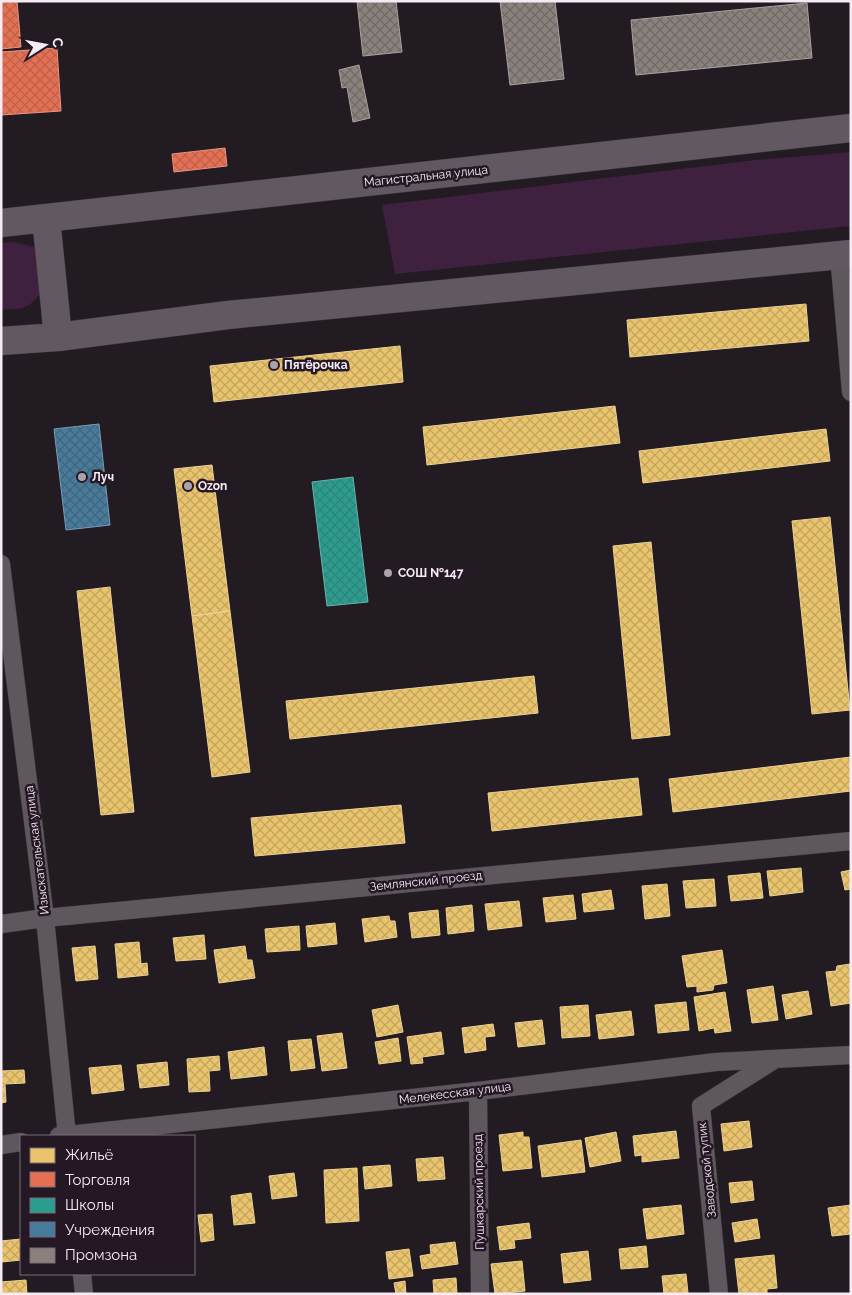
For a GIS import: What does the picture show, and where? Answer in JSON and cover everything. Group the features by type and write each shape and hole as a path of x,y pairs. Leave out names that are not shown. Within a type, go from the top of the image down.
{"main road":[{"name":"Магистральная улица","path":"1,223 851,128"},
{"path":"46,218 58,337"},
{"path":"1,341 58,337 228,315 845,255"}],"street":[{"path":"845,255 851,392"},
{"name":"Изыскательская улица","path":"1,564 45,918 64,1135"},
{"name":"Землянский проезд","path":"1,924 45,918 851,841"},
{"name":"Мелекесская улица","path":"73,1135 478,1091 716,1062 851,1055"},
{"name":"Заводской тупик","path":"719,1294 701,1106 776,1058"},
{"name":"Пушкарский проезд","path":"478,1091 480,1294"},
{"path":"1,1145 20,1142"},
{"path":"82,1275 84,1294"}],"shaded area":[{"path":"851,152 851,226 395,274 382,205 755,160"},
{"path":"14,242 34,247 42,262 44,280 39,296 33,302 25,307 1,310 1,243"}],"building: Жильё":[{"path":"806,304 809,341 630,357 627,320"},
{"path":"400,346 403,382 214,402 210,366"},
{"path":"615,406 620,443 427,465 423,427"},
{"path":"826,429 830,461 643,483 639,451"},
{"path":"212,465 230,611 192,616 174,469"},
{"path":"830,517 850,710 812,714 792,521"},
{"path":"651,542 670,735 632,739 613,546"},
{"path":"110,587 134,812 101,815 77,591"},
{"path":"230,611 250,772 212,777 192,616"},
{"path":"534,676 538,713 290,739 286,701"},
{"path":"851,757 851,791 673,812 669,779"},
{"path":"638,778 642,815 492,831 488,793"},
{"path":"401,805 405,843 255,856 251,818"},
{"path":"801,868 803,892 770,896 767,871"},
{"path":"851,870 851,889 845,890 841,872"},
{"path":"760,873 763,898 731,901 728,876"},
{"path":"714,879 716,906 686,908 683,881"},
{"path":"667,884 670,916 645,919 642,886"},
{"path":"611,890 614,909 584,912 582,894"},
{"path":"573,895 576,919 546,922 543,898"},
{"path":"519,901 522,926 488,930 485,904"},
{"path":"472,905 474,931 448,934 446,908"},
{"path":"438,910 440,935 412,938 409,913"},
{"path":"389,916 390,921 395,921 397,937 365,942 362,919"},
{"path":"335,923 337,944 308,947 306,926"},
{"path":"299,926 300,950 267,952 265,929"},
{"path":"204,935 206,959 176,961 173,938"},
{"path":"139,942 141,964 147,963 148,975 118,978 115,944"},
{"path":"95,946 98,979 76,981 72,948"},
{"path":"245,946 247,960 252,960 255,978 219,983 214,950"},
{"path":"722,950 727,983 714,985 713,990 697,992 697,986 687,987 682,956"},
{"path":"850,964 851,1003 831,1006 826,972 836,971 837,966"},
{"path":"773,986 778,1020 752,1023 747,990"},
{"path":"808,991 812,1014 786,1019 782,995"},
{"path":"725,992 731,1031 715,1033 714,1028 699,1031 694,997"},
{"path":"686,1002 689,1030 658,1033 655,1005"},
{"path":"398,1005 403,1032 377,1037 372,1010"},
{"path":"588,1005 590,1036 562,1038 560,1007"},
{"path":"631,1011 634,1035 599,1039 596,1015"},
{"path":"542,1020 545,1044 518,1047 515,1023"},
{"path":"493,1024 495,1036 485,1037 486,1050 465,1053 462,1028"},
{"path":"441,1032 444,1054 422,1057 423,1063 411,1064 407,1037"},
{"path":"342,1033 347,1068 322,1071 317,1036"},
{"path":"398,1038 401,1061 379,1064 375,1042"},
{"path":"311,1039 315,1068 291,1071 288,1041"},
{"path":"264,1047 267,1075 231,1079 228,1052"},
{"path":"219,1056 220,1070 209,1071 210,1091 189,1092 187,1059"},
{"path":"167,1062 169,1085 140,1088 137,1065"},
{"path":"121,1065 124,1090 92,1094 89,1068"},
{"path":"24,1070 25,1083 5,1084 6,1102 1,1103 1,1071"},
{"path":"749,1121 752,1147 724,1151 721,1124"},
{"path":"676,1131 679,1158 642,1162 642,1155 635,1156 633,1136"},
{"path":"523,1132 523,1137 529,1137 532,1168 503,1171 499,1135"},
{"path":"616,1132 621,1161 590,1167 585,1138"},
{"path":"581,1140 585,1172 542,1177 538,1146"},
{"path":"443,1157 445,1179 418,1181 416,1159"},
{"path":"390,1165 392,1186 365,1189 363,1167"},
{"path":"357,1168 359,1221 326,1223 324,1170"},
{"path":"294,1173 297,1196 272,1199 269,1176"},
{"path":"752,1181 754,1200 731,1203 729,1183"},
{"path":"251,1193 255,1223 234,1225 231,1196"},
{"path":"681,1205 684,1234 647,1239 643,1209"},
{"path":"851,1205 851,1234 832,1236 828,1208"},
{"path":"212,1214 214,1240 201,1242 198,1215"},
{"path":"757,1219 760,1238 735,1242 732,1223"},
{"path":"529,1223 531,1238 514,1240 515,1248 500,1250 497,1227"},
{"path":"20,1239 20,1260 2,1262 1,1241"},
{"path":"455,1242 458,1264 422,1269 420,1256 431,1254 430,1245"},
{"path":"646,1246 648,1267 621,1269 619,1249"},
{"path":"409,1249 413,1276 389,1279 386,1252"},
{"path":"588,1251 591,1280 564,1283 561,1254"},
{"path":"774,1255 777,1288 767,1289 767,1294 739,1294 735,1259"},
{"path":"522,1261 525,1291 495,1294 491,1264"},
{"path":"686,1274 688,1293 664,1294 662,1276"},
{"path":"456,1278 457,1294 434,1294 433,1280"},
{"path":"26,1280 27,1294 2,1294 1,1282"},
{"path":"405,1281 406,1294 396,1294 394,1283"}],"building: Торговля":[{"path":"1,1 17,1 21,47 1,49"},
{"path":"57,48 61,111 1,115 1,52"},
{"path":"225,148 227,166 174,172 172,154"}],"building: Школы":[{"path":"353,477 368,602 327,606 312,482"}],"building: Учреждения":[{"name":"Луч","path":"99,424 110,525 66,530 54,429"}],"building: Промзона":[{"path":"357,1 396,1 402,52 363,56"},
{"path":"500,1 555,1 564,79 510,85"},
{"path":"807,3 812,58 636,75 631,20"},
{"path":"359,65 370,118 353,122 347,87 342,88 339,70"}],"place":[{"name":"Пятёрочка","path":"274,365"},
{"name":"Луч","path":"82,477"},
{"name":"Ozon","path":"188,486"},
{"name":"СОШ №147","path":"388,573"}]}
